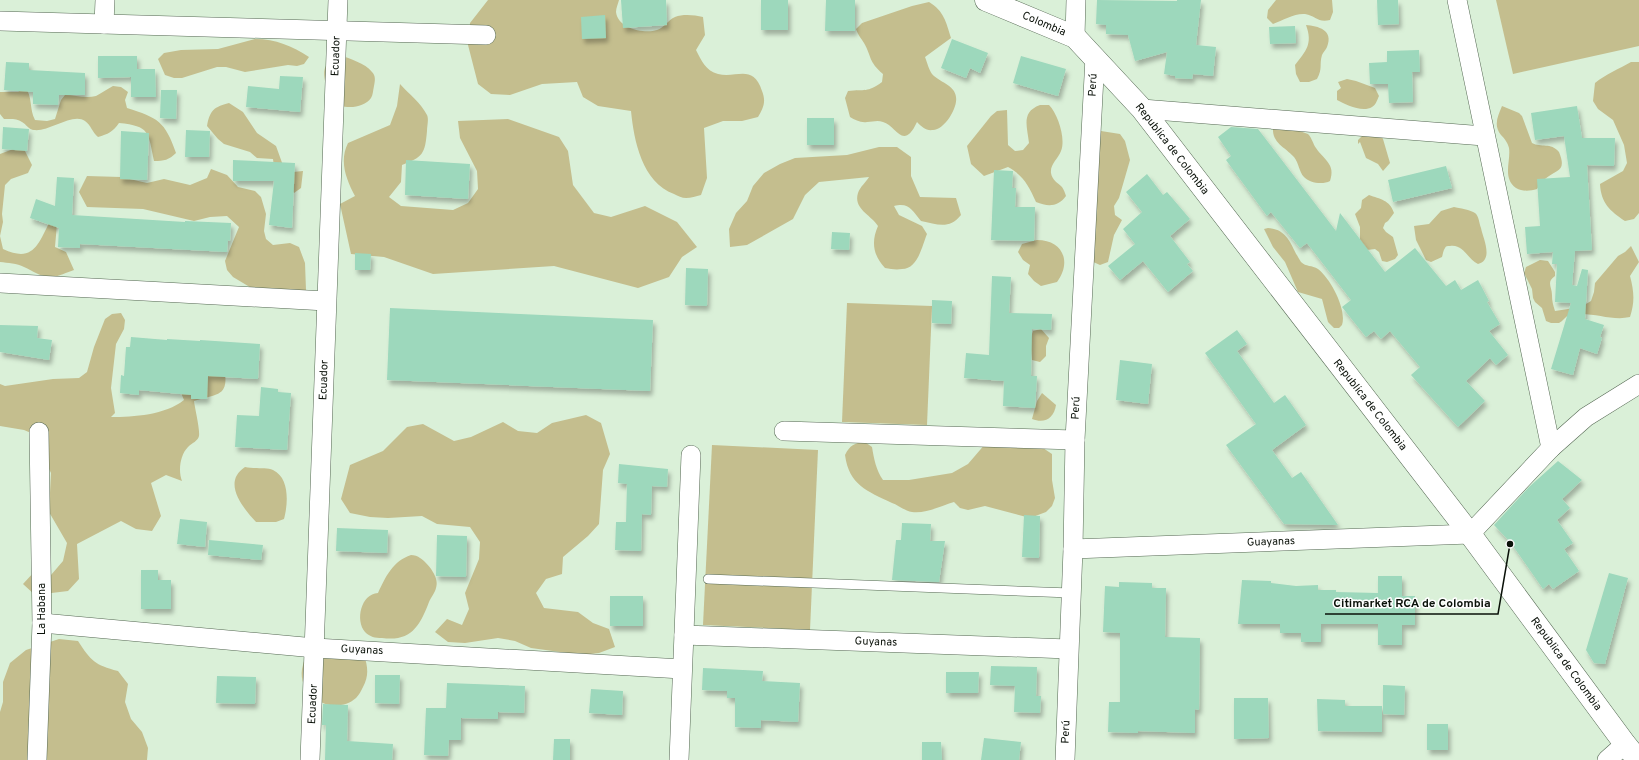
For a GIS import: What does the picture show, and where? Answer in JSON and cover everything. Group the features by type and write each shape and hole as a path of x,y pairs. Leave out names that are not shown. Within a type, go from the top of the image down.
{"street":[{"path":"104,24 105,0"},
{"name":"Ecuador","path":"310,760 338,0"},
{"name":"Colombia","path":"986,0 1075,37 1095,57"},
{"path":"1075,37 1076,0"},
{"path":"1457,0 1484,136 1551,448"},
{"path":"0,22 486,35"},
{"name":"Republica de Colombia","path":"1095,57 1142,109 1470,534 1632,752"},
{"name":"Perú","path":"1065,760 1073,549 1075,440 1095,57"},
{"path":"1142,109 1484,136"},
{"path":"0,283 326,301"},
{"path":"1470,534 1551,448 1586,417 1639,384"},
{"path":"784,431 1075,440"},
{"name":"La Habana","path":"37,760 42,623 39,432"},
{"path":"679,760 691,456"},
{"name":"Guayanas","path":"1073,549 1470,534"},
{"name":"Guyanas","path":"42,623 315,648 682,669"},
{"name":"Guyanas","path":"684,635 1068,650"},
{"path":"1607,760 1632,752"}],"lane":[{"path":"708,579 1071,593"}],"shaded area":[{"path":"488,0 619,0 616,12 618,18 622,23 639,31 657,30 673,18 681,15 703,17 705,35 696,50 702,61 707,68 714,73 725,75 743,74 754,77 758,82 763,95 763,107 758,117 742,121 723,121 704,128 707,178 701,195 688,198 680,197 663,188 654,180 647,170 637,147 631,111 598,106 583,97 577,82 542,84 510,95 491,94 478,84 468,45 470,23"},
{"path":"1276,0 1332,0 1333,12 1330,20 1326,21 1301,14 1289,17 1273,24 1267,18 1268,10"},
{"path":"1496,0 1639,0 1639,46 1513,74"},
{"path":"929,2 941,13 946,22 951,38 925,57 932,74 953,89 955,93 955,107 949,118 942,126 933,130 922,127 917,122 912,131 908,135 904,136 883,122 863,122 850,117 845,98 848,91 873,88 882,82 883,74 878,70 873,62 856,29 862,23 912,6"},
{"path":"1306,25 1315,26 1324,30 1327,33 1329,41 1327,48 1322,55 1320,72 1317,79 1309,82 1300,82 1296,74 1295,65 1307,47 1309,37"},
{"path":"255,39 270,40 284,44 309,57 304,64 297,66 288,65 245,72 226,67 217,67 182,78 174,78 165,75 158,59 164,53 181,50 218,49"},
{"path":"340,55 361,64 369,69 374,75 375,82 373,94 367,102 358,106 347,107 336,104 329,97 324,76 325,68 329,62"},
{"path":"1631,62 1639,62 1639,213 1634,219 1625,221 1607,206 1602,196 1600,184 1623,171 1627,163 1624,145 1613,120 1598,109 1593,101 1595,83 1608,74"},
{"path":"1347,79 1375,88 1379,96 1372,107 1363,109 1349,106 1337,100 1337,91 1341,88 1338,82"},
{"path":"400,84 422,106 428,117 424,150 419,157 402,165 401,182 389,197 401,206 453,210 468,203 478,189 477,171 460,138 458,121 508,119 559,137 568,151 573,185 594,213 611,217 645,206 677,222 697,247 682,257 669,277 638,288 554,266 433,274 384,257 351,254 340,204 355,196 346,177 344,163 345,150 348,143 390,125 397,106"},
{"path":"113,86 121,87 128,92 125,100 127,108 153,118 164,127 176,153 166,160 154,161 146,132 137,126 129,124 119,123 115,129 98,137 85,121 80,119 68,120 47,128 34,130 18,120 4,119 0,114 0,92 18,92 25,87 29,95 35,120 47,121 55,119 61,100 65,95 92,97"},
{"path":"229,103 243,112 257,133 276,146 285,171 303,171 301,188 294,193 274,167 273,159 257,158 250,152 224,144 218,139 207,126 208,121 211,113 216,108"},
{"path":"1040,105 1049,105 1058,120 1062,134 1061,151 1053,164 1051,173 1054,179 1064,190 1066,196 1060,202 1052,205 1045,205 1036,202 1022,177 1008,167 984,176 971,164 967,146 991,116 997,111 1007,110 1008,145 1015,151 1023,150 1029,143 1027,125 1028,116 1034,108"},
{"path":"1502,106 1519,113 1522,116 1532,143 1553,147 1559,152 1562,163 1560,169 1544,180 1537,189 1526,191 1521,190 1516,188 1509,179 1509,148 1508,144 1497,128 1498,117"},
{"path":"1273,128 1294,129 1308,134 1316,148 1330,166 1330,181 1316,183 1306,179 1301,173 1294,157 1277,141 1273,133"},
{"path":"1101,131 1120,134 1125,141 1130,160 1119,198 1114,206 1115,215 1122,220 1114,235 1108,262 1100,265 1091,261 1096,137"},
{"path":"1364,134 1381,136 1383,139 1390,163 1383,171 1378,164 1366,158 1360,142 1358,144 1358,140"},
{"path":"879,147 897,147 911,157 911,176 920,197 956,198 961,215 952,223 942,225 921,221 907,206 894,206 899,215 922,226 927,234 919,256 912,265 907,268 900,269 885,268 878,258 874,248 874,237 878,226 860,208 857,199 859,191 869,177 819,182 805,195 793,219 747,245 730,247 729,229 736,213 747,201 753,186 764,173 795,158 847,155"},
{"path":"16,148 24,149 32,165 28,173 11,179 5,185 2,214 3,222 0,236 0,154"},
{"path":"211,169 227,175 238,187 255,191 261,197 266,214 264,231 266,239 273,245 290,243 299,247 305,263 306,290 300,297 265,296 233,277 227,270 225,261 239,227 227,216 210,217 194,221 143,209 87,207 79,192 87,176 121,177 147,183 164,179 190,185 207,178"},
{"path":"1369,195 1381,199 1390,205 1394,213 1385,223 1383,228 1393,237 1398,255 1395,259 1387,262 1382,261 1379,252 1375,249 1367,250 1360,240 1360,227 1355,214 1361,208 1362,200"},
{"path":"1454,207 1465,209 1476,214 1487,253 1483,262 1478,264 1474,262 1462,249 1455,246 1446,246 1442,257 1431,262 1426,260 1416,240 1414,226 1429,224 1441,211"},
{"path":"50,221 57,224 55,247 66,252 74,270 57,276 47,277 12,263 0,262 0,236 3,249 13,253 28,253 38,244"},
{"path":"1264,229 1275,229 1285,235 1301,262 1305,265 1318,269 1333,287 1342,311 1342,325 1339,328 1334,328 1328,322 1322,299 1298,292 1285,262 1273,247"},
{"path":"1037,240 1046,241 1053,244 1059,248 1062,254 1064,267 1057,282 1041,286 1028,274 1030,265 1023,260 1018,252 1022,244"},
{"path":"1631,246 1639,262 1630,276 1633,306 1630,317 1611,318 1574,314 1569,315 1559,323 1551,323 1546,321 1542,308 1533,298 1532,289 1524,273 1526,267 1540,260 1548,261 1555,272 1555,276 1552,278 1550,285 1555,311 1581,307 1591,301 1595,283 1618,256"},
{"path":"847,303 932,306 927,425 842,422"},
{"path":"121,313 125,320 124,329 116,344 111,388 115,413 111,417 139,416 159,412 184,400 173,374 224,364 224,388 217,394 194,401 199,436 183,454 180,468 182,481 166,475 151,483 161,516 152,531 136,529 121,521 77,544 79,579 68,591 35,595 23,584 35,571 51,575 63,561 67,543 49,512 51,473 31,433 24,430 0,426 0,384 5,386 53,379 79,378 87,372 94,347 105,319 112,314"},
{"path":"1041,329 1049,338 1046,346 1046,356 1040,362 1032,360 1030,340 1033,331"},
{"path":"1042,393 1056,405 1051,416 1048,419 1041,421 1032,419 1037,401"},
{"path":"586,415 601,423 610,454 603,470 599,524 588,536 563,557 562,574 546,579 536,593 544,608 578,612 593,623 609,629 615,647 599,653 582,655 531,648 515,641 498,638 465,643 448,642 435,632 447,619 462,625 469,609 465,593 479,559 480,542 470,527 437,524 422,516 388,518 370,517 350,513 341,499 350,465 383,451 407,427 423,424 454,441 471,437 503,422 518,431 537,433 552,423"},
{"path":"865,442 872,447 877,468 883,480 909,480 952,473 968,464 986,443 1037,444 1052,454 1052,480 1055,498 1052,506 1046,512 1030,518 985,506 968,510 960,508 954,502 928,511 909,511 875,495 855,480 847,465 845,455 853,445"},
{"path":"712,445 818,450 810,630 703,625"},
{"path":"245,467 270,469 279,474 285,485 287,499 284,519 276,522 256,522 245,509 237,494 235,480 238,473"},
{"path":"411,555 415,555 426,563 435,575 437,584 422,618 418,625 407,635 392,639 371,636 365,632 362,627 360,621 361,608 367,598 372,594 378,593 387,575 395,565 399,561"},
{"path":"59,639 78,641 90,658 104,667 118,671 128,684 125,702 131,719 142,732 148,748 147,760 0,760 0,712 3,702 3,682 10,663 26,650"},
{"path":"311,648 364,655 367,675 365,683 356,698 347,704 337,706 318,700 310,694 304,686 302,676 305,658"}],"building":[{"path":"621,0 666,0 667,25 623,28"},
{"path":"761,0 788,0 788,30 761,30"},
{"path":"826,0 855,0 855,31 825,31"},
{"path":"1097,0 1201,0 1196,45 1216,47 1213,76 1193,74 1192,79 1175,78 1175,76 1164,74 1167,52 1135,61 1128,35 1106,34 1106,25 1096,24"},
{"path":"1377,0 1398,0 1399,24 1378,25"},
{"path":"605,15 606,38 582,39 581,17"},
{"path":"1295,26 1296,43 1270,44 1269,27"},
{"path":"952,39 988,53 980,73 970,68 966,78 941,68"},
{"path":"1419,50 1420,72 1412,72 1413,102 1389,103 1388,84 1370,84 1369,63 1387,62 1387,51"},
{"path":"98,56 137,56 137,69 155,69 156,97 131,97 131,77 98,78"},
{"path":"1021,56 1066,69 1058,96 1013,83"},
{"path":"6,62 29,63 29,70 85,73 85,95 59,95 58,105 33,104 33,92 4,90"},
{"path":"280,76 303,77 300,112 246,107 248,86 279,89"},
{"path":"161,90 177,90 176,119 160,118"},
{"path":"1577,106 1582,138 1615,138 1614,166 1587,165 1592,250 1575,251 1572,285 1577,286 1582,269 1588,270 1585,319 1604,325 1597,354 1580,348 1573,375 1551,369 1571,303 1555,302 1557,264 1552,264 1553,252 1527,254 1525,227 1540,226 1537,179 1570,177 1564,136 1535,140 1531,113"},
{"path":"807,118 834,118 834,145 807,145"},
{"path":"3,127 29,129 27,151 2,149"},
{"path":"1231,127 1258,129 1336,231 1340,213 1385,272 1415,248 1446,286 1455,280 1461,290 1478,280 1489,301 1487,302 1500,324 1489,331 1508,355 1496,365 1490,358 1466,381 1485,401 1458,427 1411,375 1420,367 1390,331 1381,339 1374,331 1366,337 1342,307 1351,300 1307,243 1300,248 1271,212 1267,216 1226,160 1231,156 1218,137"},
{"path":"186,130 210,131 209,157 185,157"},
{"path":"121,131 149,133 147,180 120,179"},
{"path":"233,160 295,163 292,228 269,225 274,181 233,181"},
{"path":"406,160 470,164 468,199 405,195"},
{"path":"1446,166 1452,188 1393,202 1388,180"},
{"path":"994,170 1013,171 1012,188 1016,188 1015,207 1035,207 1034,241 991,240"},
{"path":"1147,174 1163,195 1167,192 1190,219 1170,236 1190,262 1187,264 1193,271 1168,292 1143,261 1120,280 1108,266 1135,244 1123,229 1142,212 1126,192"},
{"path":"57,177 74,178 72,215 185,222 231,223 230,241 228,240 227,252 80,244 80,248 58,247 59,228 30,218 36,199 55,206"},
{"path":"832,232 850,233 849,250 831,249"},
{"path":"355,253 371,254 370,270 355,270"},
{"path":"686,268 708,269 707,306 685,305"},
{"path":"992,276 1011,277 1009,313 1052,314 1051,330 1032,329 1031,376 1037,376 1035,408 1003,406 1004,381 964,378 966,353 989,355"},
{"path":"932,300 952,301 951,324 932,323"},
{"path":"390,308 653,320 650,391 387,380"},
{"path":"0,325 38,326 37,338 52,340 49,360 0,352"},
{"path":"1237,330 1247,344 1237,351 1274,403 1285,395 1306,425 1272,450 1292,478 1301,472 1338,525 1284,524 1226,445 1256,424 1205,353"},
{"path":"131,337 260,344 258,379 208,376 207,399 191,399 191,395 139,390 139,395 120,393 121,375 124,376 126,347 130,347"},
{"path":"1120,360 1152,364 1148,404 1116,400"},
{"path":"261,387 278,389 278,392 291,393 287,450 235,447 237,415 259,416"},
{"path":"1558,461 1582,480 1562,499 1570,508 1557,520 1573,543 1564,549 1579,571 1553,589 1549,584 1543,589 1511,543 1494,525 1529,487"},
{"path":"619,464 668,469 667,487 652,486 651,515 642,514 641,551 615,550 616,522 626,522 627,484 618,483"},
{"path":"1024,515 1040,516 1039,558 1022,557"},
{"path":"180,519 207,522 205,547 177,544"},
{"path":"902,523 931,524 930,541 945,541 939,582 892,580 896,540 901,540"},
{"path":"337,528 388,530 387,553 336,551"},
{"path":"437,535 467,536 466,577 436,576"},
{"path":"209,540 263,545 261,560 208,555"},
{"path":"141,570 158,570 158,580 171,580 171,609 141,609"},
{"path":"1609,573 1628,578 1605,664 1594,663 1586,650"},
{"path":"1378,576 1402,576 1402,596 1415,596 1415,625 1402,625 1402,645 1378,645 1378,624 1321,624 1321,642 1301,642 1301,633 1280,633 1280,624 1238,624 1242,580 1271,581 1271,583 1296,586 1318,585 1318,590 1336,590 1336,592 1378,593"},
{"path":"1119,582 1152,583 1152,588 1166,588 1165,637 1200,638 1199,710 1195,709 1195,733 1138,731 1138,733 1108,732 1109,702 1120,702 1120,633 1103,632 1105,586 1119,587"},
{"path":"610,596 643,596 643,626 610,626"},
{"path":"991,666 1037,667 1036,696 1041,696 1040,713 1014,712 1015,686 990,685"},
{"path":"703,668 763,671 762,681 800,683 798,722 761,720 761,728 735,727 735,698 727,698 727,691 702,690"},
{"path":"946,672 979,672 978,693 946,693"},
{"path":"375,675 400,675 399,704 375,703"},
{"path":"217,676 256,677 255,704 216,703"},
{"path":"447,683 525,686 524,713 498,712 498,719 461,718 461,740 449,740 448,756 424,755 426,708 446,708"},
{"path":"1383,685 1405,686 1404,715 1383,714"},
{"path":"591,689 623,691 622,715 589,713"},
{"path":"1234,698 1268,698 1269,738 1234,739"},
{"path":"1317,699 1345,700 1345,706 1382,706 1382,732 1318,731"},
{"path":"323,704 348,705 347,741 393,744 392,760 325,760 326,725 322,725"},
{"path":"1427,724 1448,724 1448,750 1427,750"},
{"path":"984,738 1021,742 1019,760 981,760"},
{"path":"554,739 570,739 570,760 553,760"},
{"path":"922,742 941,742 942,760 922,760"}],"place":[{"name":"Citimarket RCA de Colombia","path":"1510,544"}]}
